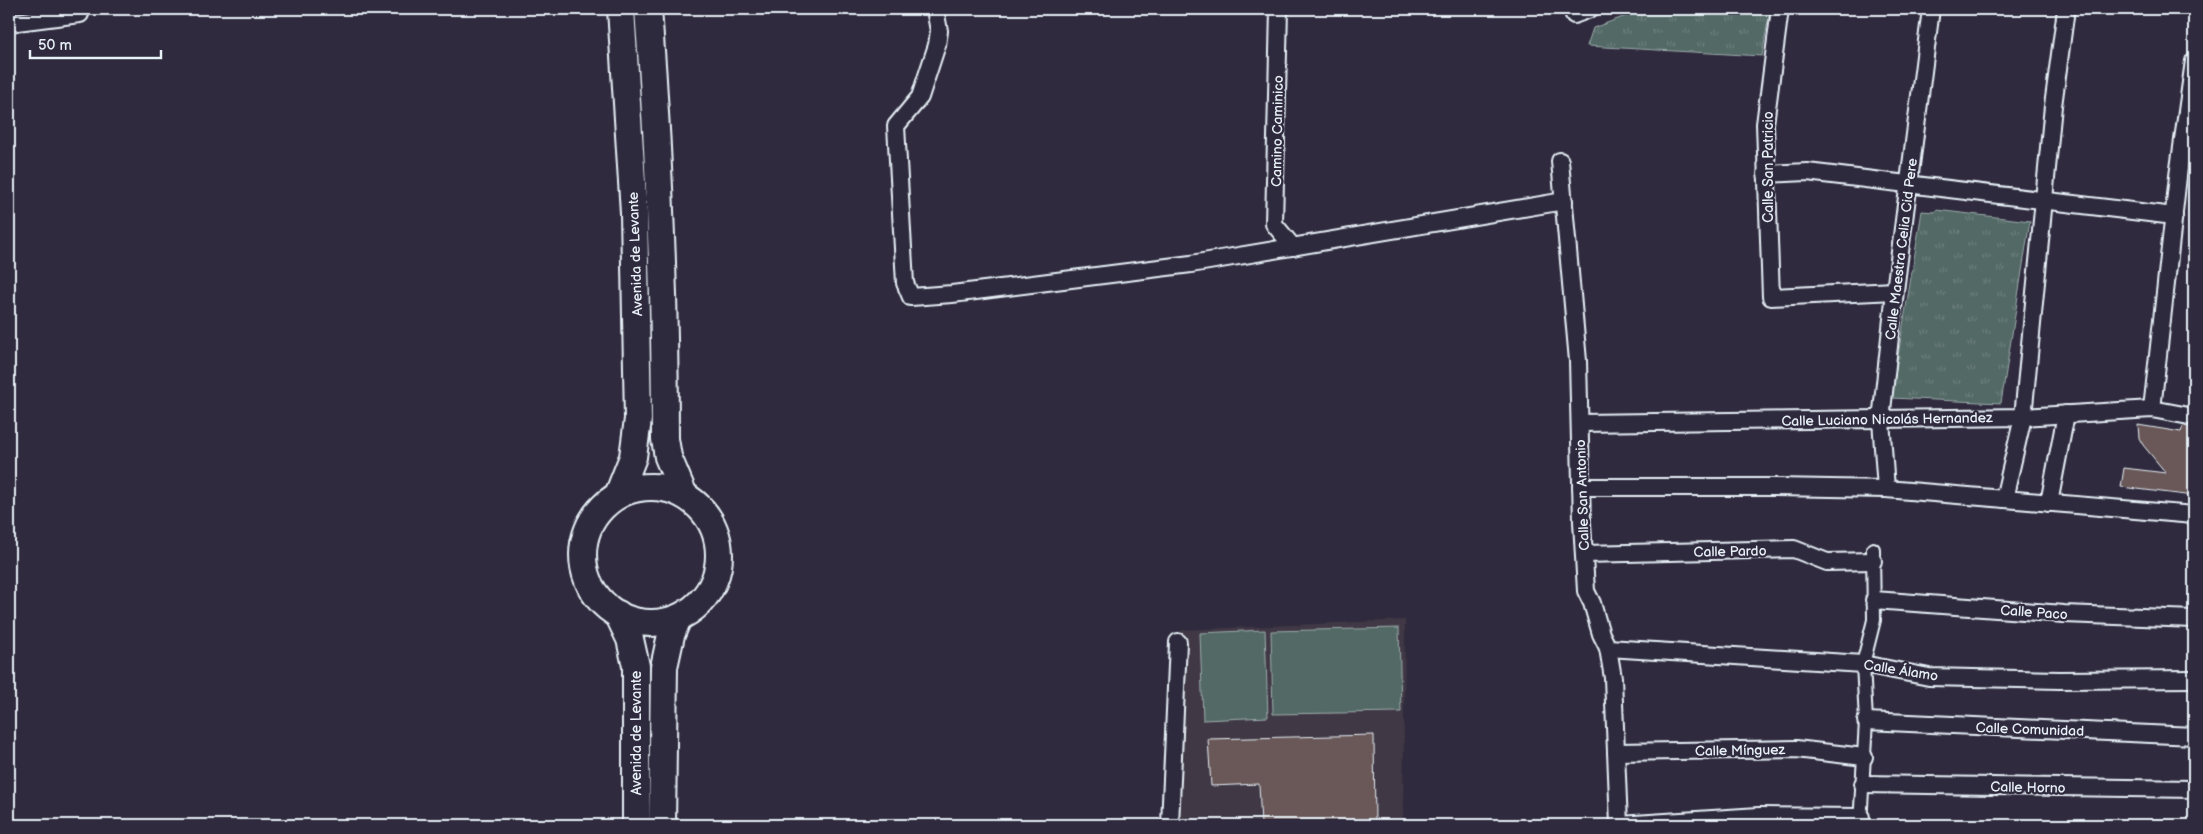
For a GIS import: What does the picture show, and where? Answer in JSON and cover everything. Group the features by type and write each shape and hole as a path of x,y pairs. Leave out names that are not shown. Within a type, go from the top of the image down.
{"main road":[{"name":"Avenida de Levante","path":"618,495 633,457 638,419 634,213 621,9"},
{"name":"Avenida de Levante","path":"648,9 660,206 665,439 668,457 684,494"},
{"path":"657,486 684,494 711,521 719,545 718,571 708,594 694,608 678,618 666,621 648,623 629,619 618,614 599,599 592,589 584,566 584,542 592,520 608,502 618,495 644,487 657,486"},
{"name":"Avenida de Levante","path":"618,614 630,639 636,666 636,825"},
{"name":"Avenida de Levante","path":"662,825 664,667 671,635 678,618"}],"street":[{"path":"935,9 938,31 937,45 920,97 896,126 905,283 911,297 961,293 1191,264 1564,201"},
{"name":"Camino Caminico","path":"1279,9 1274,224 1293,247"},
{"path":"1574,15 1590,9"},
{"name":"Calle San Patricio","path":"1780,9 1765,124 1771,297 1895,291"},
{"name":"Calle Maestra Celia Cid Pere","path":"1886,489 1881,420 1908,184 1931,9"},
{"path":"2004,499 2023,417 2044,202 2066,9"},
{"path":"9,23 80,14"},
{"path":"2152,409 2194,61"},
{"name":"Calle San Antonio","path":"1560,161 1578,361 1586,592 1592,603 1601,634 1608,648 1612,678 1619,825"},
{"path":"1766,174 1807,172 2044,202 2174,216"},
{"name":"Calle Luciano Nicolás Hernandez","path":"1580,423 2023,417 2152,409 2194,416"},
{"path":"2049,503 2066,414"},
{"path":"1581,487 1886,489 2194,515"},
{"name":"Calle Pardo","path":"1584,554 1794,549 1827,562 1873,555"},
{"path":"1619,825 1759,816 1860,821 1866,721 1863,664 1874,620 1873,555"},
{"name":"Calle Paco","path":"1874,600 2064,614 2194,619"},
{"path":"1170,825 1178,642"},
{"name":"Calle Álamo","path":"1608,648 1863,664 1929,677 2059,680 2194,679"},
{"name":"Calle Comunidad","path":"1866,721 2194,736"},
{"name":"Calle Mínguez","path":"1616,752 1796,748 1864,757"},
{"name":"Calle Horno","path":"1862,784 2194,789"}],"shaded area":[{"path":"1405,620 1403,825 1170,825 1181,630"}],"green space":[{"path":"1645,9 1770,9 1762,56 1587,46 1593,28"},
{"path":"1936,210 2030,221 2001,403 1891,398 1922,211 1935,212"},
{"path":"1399,628 1401,712 1273,714 1271,631"},
{"path":"1265,630 1268,717 1203,720 1200,633"}],"building":[{"path":"2138,425 2181,432 2183,426 2194,428 2194,496 2121,487 2124,468 2166,473 2143,445 2139,438"},
{"path":"1374,735 1375,825 1261,825 1259,784 1211,786 1208,739"}]}
